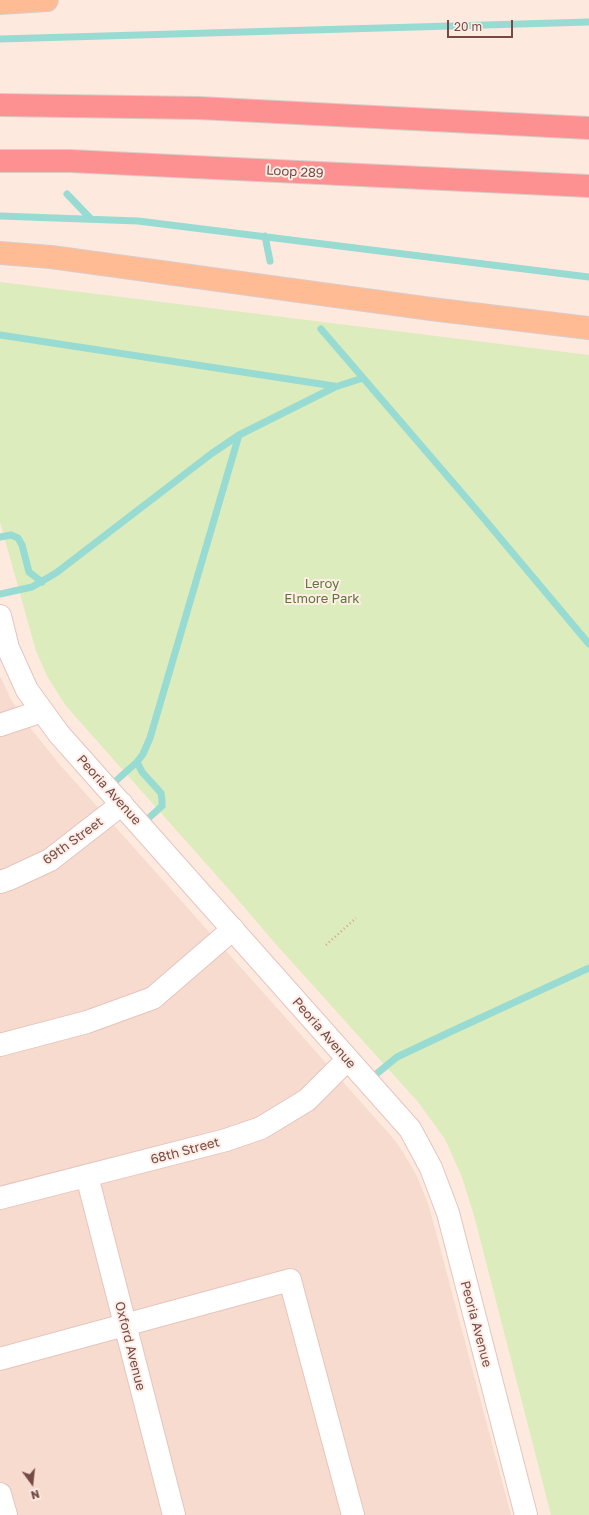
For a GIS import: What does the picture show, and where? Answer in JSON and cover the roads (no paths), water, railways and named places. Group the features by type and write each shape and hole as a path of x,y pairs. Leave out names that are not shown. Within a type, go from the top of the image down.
{"highway":[{"path":"0,105 198,108 589,128"},
{"name":"Loop 289","path":"0,161 70,160 589,186"}],"main road":[{"path":"0,3 47,0"},
{"path":"0,253 51,257 423,308 589,328"}],"street":[{"name":"Peoria Avenue","path":"0,616 8,648 27,690 59,734 410,1129 431,1168 448,1213 526,1515"},
{"path":"0,725 42,711"},
{"name":"69th Street","path":"0,882 50,860 122,804"},
{"path":"0,1045 87,1022 153,998 233,929"},
{"name":"68th Street","path":"0,1198 226,1140 261,1128 307,1100 348,1059"},
{"name":"Oxford Avenue","path":"87,1176 174,1515"},
{"path":"0,1359 290,1280 353,1515"},
{"path":"0,1494 6,1515"}],"waterway":[{"path":"0,39 589,22"},
{"path":"67,194 91,219"},
{"path":"0,216 138,221 589,277"},
{"path":"265,236 270,261"},
{"path":"321,329 480,514 589,644"},
{"path":"0,335 334,386"},
{"path":"0,594 32,587 56,573 211,454 239,435 335,387 363,378"},
{"path":"109,787 137,762 143,754 150,738 239,435"},
{"path":"0,537 11,535 18,538 22,545 29,572 42,582"},
{"path":"137,762 142,772 161,793 162,800 162,806 142,824"},
{"path":"369,1080 397,1057 589,968"}],"park label":[{"name":"Leroy Elmore Park","path":"322,592"}]}
